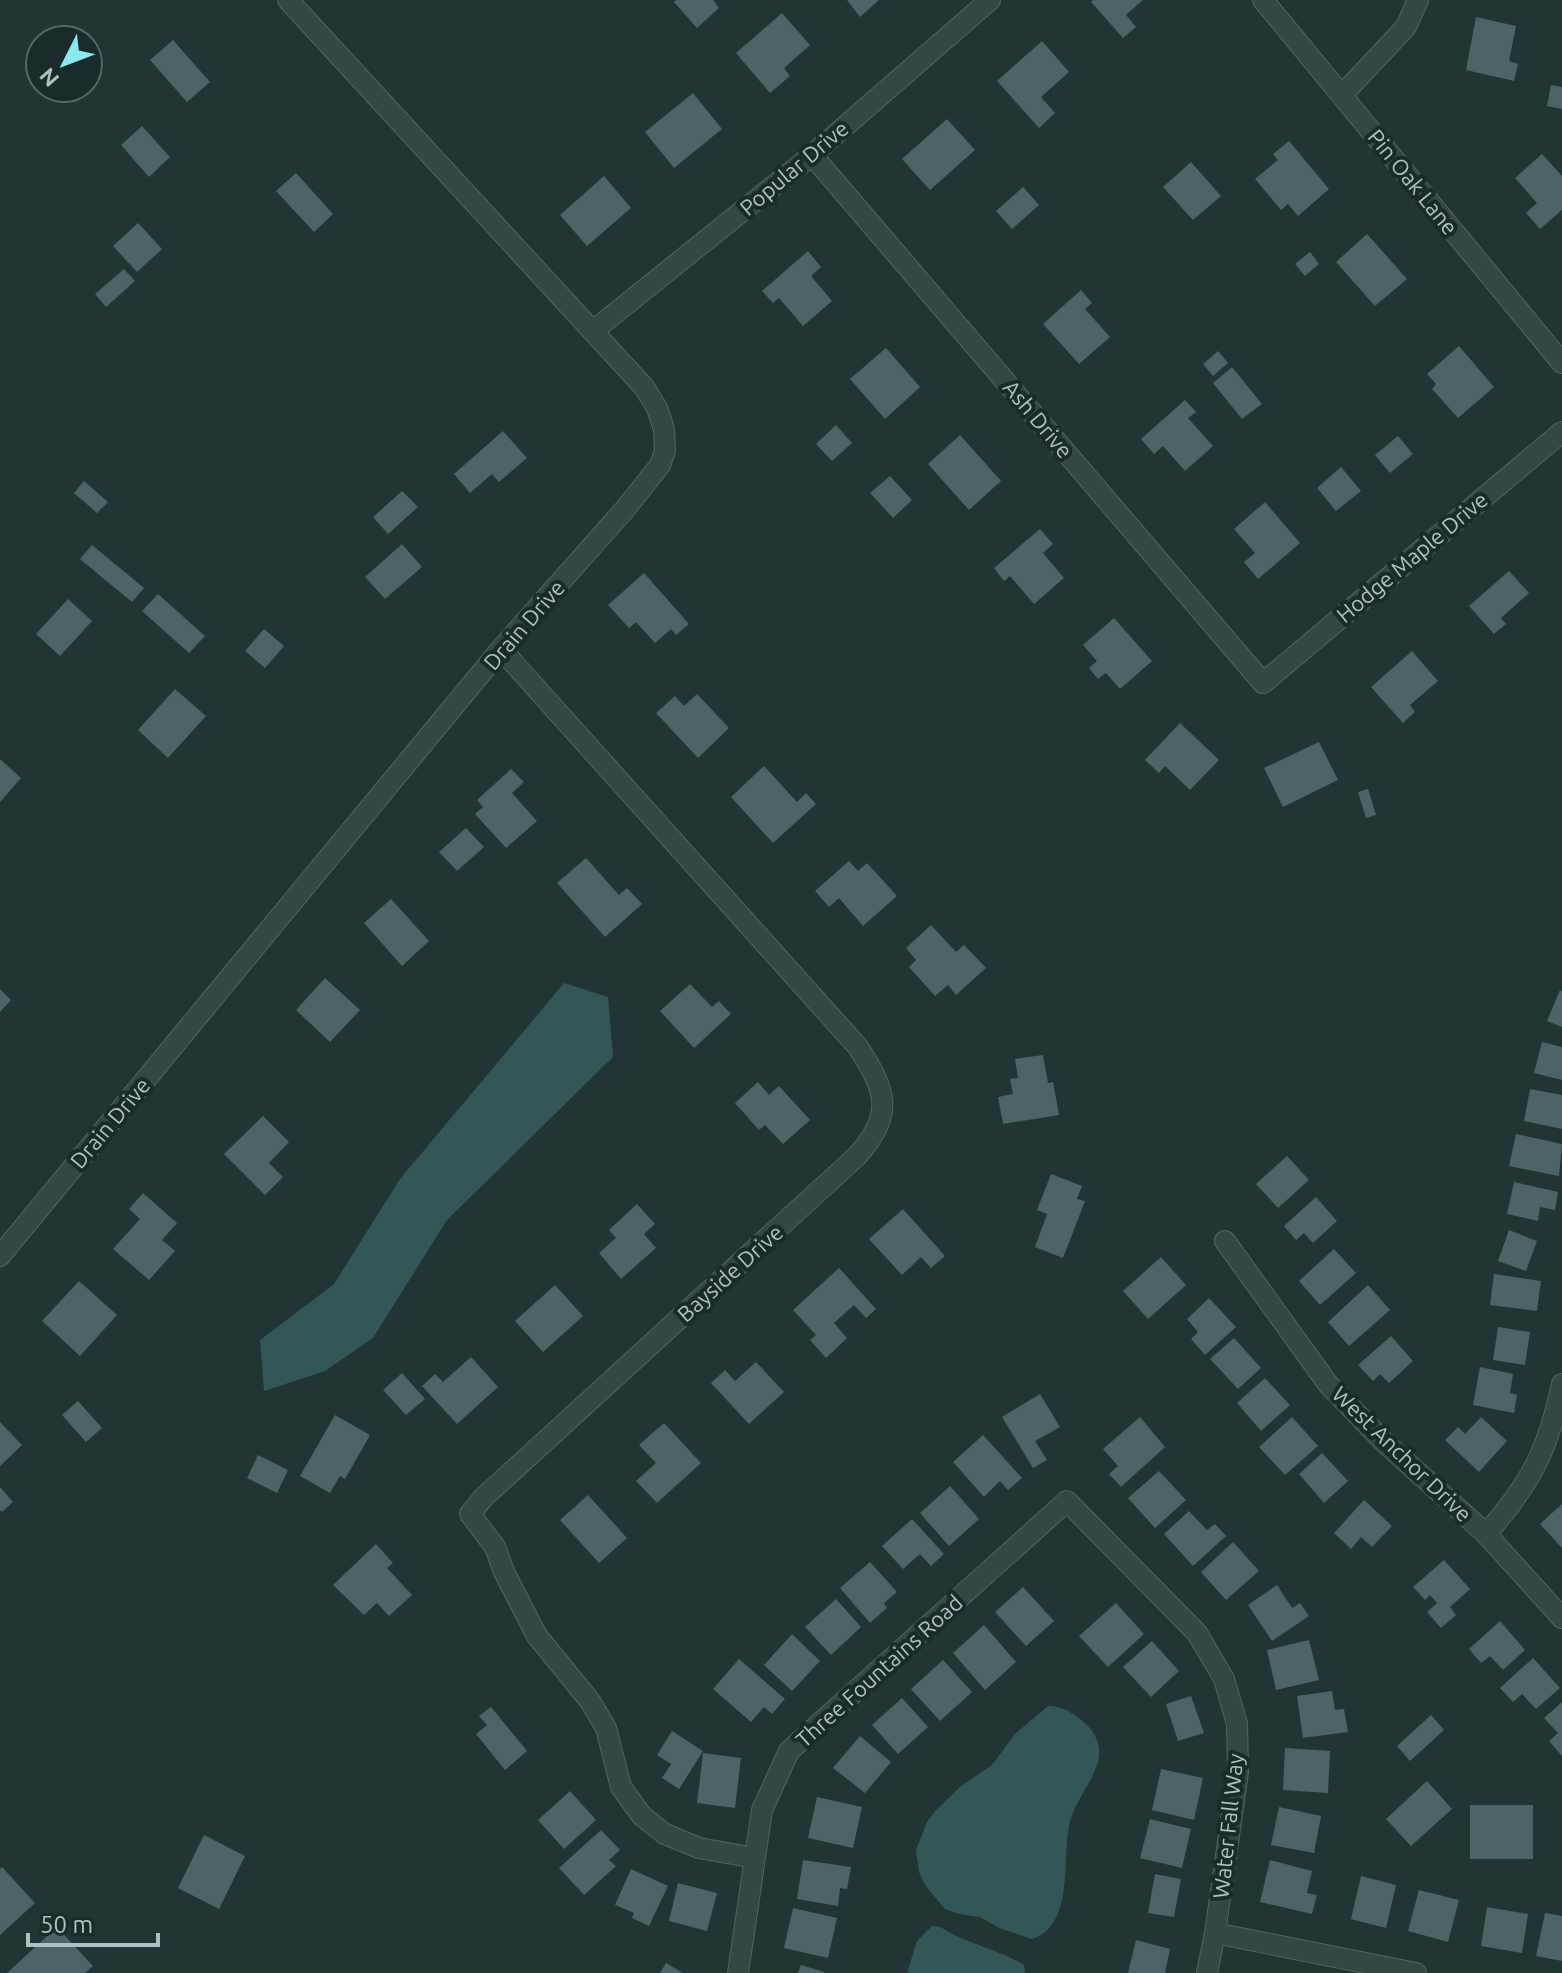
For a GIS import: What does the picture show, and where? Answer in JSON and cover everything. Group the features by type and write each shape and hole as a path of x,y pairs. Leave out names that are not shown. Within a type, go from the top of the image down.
{"street":[{"name":"Drain Drive","path":"0,1256 501,649 626,508 660,465 665,451 664,429 644,387 288,0"},
{"name":"Popular Drive","path":"593,331 812,155 990,0"},
{"name":"Pin Oak Lane","path":"1263,0 1562,363"},
{"path":"1342,95 1406,27 1418,0"},
{"name":"Ash Drive","path":"812,155 1263,683"},
{"name":"Hodge Maple Drive","path":"1263,683 1562,432"},
{"name":"Bayside Drive","path":"501,649 858,1047 877,1077 883,1107 875,1135 857,1156 484,1497 470,1514 495,1547 504,1572 537,1636 590,1701 606,1728 621,1787 642,1816 665,1834 699,1848 755,1858"},
{"name":"West Anchor Drive","path":"1225,1241 1328,1384 1383,1441 1486,1534 1562,1618"},
{"path":"1486,1534 1507,1511 1535,1469 1554,1424 1562,1384"},
{"name":"Three Fountains Road","path":"738,1973 762,1810 789,1751 1067,1501"},
{"name":"Water Fall Way","path":"1067,1501 1197,1633 1224,1679 1237,1724 1238,1772 1207,1973"},
{"path":"1215,1933 1416,1973"}],"water":[{"path":"564,983 608,997 613,1057 447,1220 373,1338 325,1371 264,1391 260,1340 334,1284 400,1179"},
{"path":"1048,1706 1059,1707 1078,1717 1095,1736 1099,1748 1095,1771 1071,1818 1064,1886 1056,1919 1046,1931 1032,1939 999,1928 980,1917 945,1909 925,1885 919,1872 916,1850 927,1822 936,1810 961,1786 992,1765 1015,1734"},
{"path":"932,1926 1016,1960 1024,1965 1025,1973 907,1973 917,1941"}],"building":[{"path":"713,0 719,8 697,28 674,2"},
{"path":"847,0 879,0 860,17"},
{"path":"1143,0 1126,15 1136,27 1123,38 1091,2"},
{"path":"782,13 810,45 784,68 790,76 770,93 736,53"},
{"path":"1476,17 1516,26 1509,61 1518,64 1514,81 1466,70"},
{"path":"173,40 210,82 187,102 150,60"},
{"path":"1042,41 1069,72 1041,97 1055,113 1039,128 997,81"},
{"path":"1551,85 1562,87 1562,109 1547,106"},
{"path":"693,93 722,129 674,168 645,132"},
{"path":"947,119 975,150 930,190 902,159"},
{"path":"142,126 170,157 149,177 121,145"},
{"path":"1289,141 1329,189 1298,216 1288,204 1281,210 1255,179 1278,160 1273,154"},
{"path":"1542,154 1562,176 1562,210 1540,229 1526,213 1537,203 1515,178"},
{"path":"1191,162 1221,196 1193,220 1163,187"},
{"path":"296,173 333,214 314,232 276,191"},
{"path":"604,176 631,208 587,246 560,215"},
{"path":"1023,187 1039,205 1012,229 996,211"},
{"path":"138,223 162,249 137,272 113,246"},
{"path":"1367,234 1407,279 1375,306 1336,262"},
{"path":"808,251 821,267 811,276 832,301 803,326 779,298 773,303 762,291"},
{"path":"1310,252 1319,264 1305,276 1295,264"},
{"path":"124,269 135,281 106,307 95,294"},
{"path":"1081,290 1092,303 1085,309 1110,337 1079,364 1043,324"},
{"path":"1459,346 1494,387 1458,418 1432,389 1436,384 1427,374"},
{"path":"886,348 920,387 885,419 850,379"},
{"path":"1218,351 1228,363 1213,376 1203,364"},
{"path":"1232,367 1262,404 1242,419 1213,383"},
{"path":"1185,400 1196,412 1188,418 1213,446 1185,471 1163,446 1154,454 1141,439"},
{"path":"836,425 852,443 832,461 816,444"},
{"path":"503,431 527,458 499,482 492,474 470,493 454,474"},
{"path":"960,435 1001,481 969,510 928,464"},
{"path":"1398,436 1413,454 1390,473 1375,455"},
{"path":"1341,467 1361,491 1336,511 1317,488"},
{"path":"890,476 912,500 893,518 870,493"},
{"path":"84,481 108,502 97,513 74,493"},
{"path":"402,491 418,507 388,534 373,517"},
{"path":"1265,502 1300,543 1258,579 1244,562 1255,553 1234,529"},
{"path":"1040,529 1053,544 1043,553 1064,578 1034,604 1010,576 1004,581 994,568"},
{"path":"402,544 422,567 385,599 365,577"},
{"path":"92,545 144,588 132,602 80,559"},
{"path":"1509,571 1529,593 1501,618 1506,624 1494,634 1469,606"},
{"path":"644,573 689,624 676,635 671,629 655,643 636,622 629,628 608,605"},
{"path":"158,594 205,636 189,653 142,611"},
{"path":"68,599 92,621 60,656 36,634"},
{"path":"1114,618 1152,661 1120,689 1106,673 1098,679 1089,668 1097,661 1083,645"},
{"path":"264,629 284,646 265,668 245,651"},
{"path":"1412,651 1438,681 1410,705 1415,712 1403,723 1371,687"},
{"path":"175,689 206,716 168,758 138,730"},
{"path":"697,694 729,728 698,758 656,713 675,696 684,706"},
{"path":"1180,723 1219,760 1190,790 1165,766 1159,773 1145,760"},
{"path":"1319,742 1338,780 1283,807 1264,768"},
{"path":"0,759 21,778 0,802"},
{"path":"764,766 797,802 806,793 816,804 773,843 731,797"},
{"path":"511,769 524,782 512,793 537,821 506,848 475,814 483,807 477,800"},
{"path":"1368,789 1376,815 1366,818 1358,792"},
{"path":"466,828 484,847 457,871 439,852"},
{"path":"586,858 619,895 627,888 642,904 605,937 557,883"},
{"path":"849,861 858,871 867,863 897,896 863,926 839,898 829,907 815,891"},
{"path":"391,899 429,941 402,966 364,923"},
{"path":"931,925 956,952 964,945 986,968 956,995 948,985 935,996 909,967 916,960 906,948"},
{"path":"325,978 360,1010 330,1042 296,1010"},
{"path":"690,984 712,1007 719,1001 731,1014 694,1048 660,1011"},
{"path":"0,989 11,1000 0,1012"},
{"path":"1562,991 1562,1027 1547,1021"},
{"path":"1542,1042 1562,1047 1562,1080 1534,1073"},
{"path":"1043,1055 1048,1083 1053,1082 1059,1115 1003,1124 998,1097 1013,1094 1010,1079 1018,1078 1015,1059"},
{"path":"758,1082 769,1095 779,1086 810,1120 783,1144 765,1125 759,1130 735,1103"},
{"path":"1530,1089 1562,1095 1562,1129 1524,1121"},
{"path":"263,1116 289,1142 269,1163 283,1177 265,1195 224,1154"},
{"path":"1516,1134 1562,1144 1559,1176 1509,1166"},
{"path":"1287,1156 1309,1180 1278,1208 1256,1184"},
{"path":"1051,1174 1082,1186 1077,1199 1085,1201 1063,1258 1035,1247 1047,1214 1037,1210"},
{"path":"1514,1182 1558,1192 1555,1210 1540,1207 1538,1221 1507,1214"},
{"path":"143,1193 177,1223 162,1240 175,1251 149,1280 113,1249 140,1219 129,1209"},
{"path":"1316,1197 1337,1221 1313,1243 1304,1233 1296,1240 1284,1226"},
{"path":"637,1204 655,1224 644,1234 656,1248 621,1279 599,1253 616,1238 609,1230"},
{"path":"903,1209 945,1256 931,1268 921,1257 902,1275 869,1239"},
{"path":"1509,1230 1537,1241 1526,1271 1498,1261"},
{"path":"1334,1249 1356,1273 1320,1305 1299,1281"},
{"path":"1161,1257 1186,1285 1148,1319 1123,1291"},
{"path":"839,1268 876,1309 866,1318 854,1305 834,1323 847,1338 826,1358 810,1340 816,1335 793,1310"},
{"path":"1494,1274 1541,1281 1537,1311 1490,1305"},
{"path":"79,1281 117,1315 80,1356 42,1321"},
{"path":"555,1285 583,1316 543,1352 515,1321"},
{"path":"1368,1285 1390,1310 1349,1346 1328,1322"},
{"path":"1209,1298 1236,1327 1205,1355 1191,1339 1198,1332 1187,1319"},
{"path":"1498,1327 1530,1332 1525,1365 1493,1360"},
{"path":"1391,1336 1413,1361 1389,1383 1380,1374 1373,1381 1358,1365"},
{"path":"1234,1338 1261,1368 1238,1389 1210,1359"},
{"path":"471,1357 498,1387 457,1424 422,1386 435,1374 443,1382"},
{"path":"756,1362 784,1392 749,1424 711,1383 725,1370 735,1381"},
{"path":"1480,1367 1513,1374 1510,1393 1517,1395 1514,1413 1473,1405"},
{"path":"402,1373 425,1399 406,1415 383,1390"},
{"path":"1265,1378 1290,1405 1261,1431 1237,1403"},
{"path":"1040,1394 1060,1427 1035,1441 1047,1460 1033,1468 1002,1417"},
{"path":"78,1401 102,1428 86,1442 62,1415"},
{"path":"335,1415 370,1435 345,1479 340,1476 330,1493 300,1476"},
{"path":"1140,1417 1165,1447 1121,1487 1109,1474 1118,1466 1103,1449"},
{"path":"1292,1417 1318,1446 1285,1475 1259,1447"},
{"path":"1481,1417 1507,1441 1479,1472 1445,1440 1458,1427 1465,1434"},
{"path":"0,1422 22,1445 0,1466"},
{"path":"664,1423 701,1463 657,1503 636,1481 656,1463 639,1445"},
{"path":"983,1435 1022,1478 1008,1490 1000,1481 984,1497 953,1462"},
{"path":"1322,1453 1348,1481 1324,1503 1299,1474"},
{"path":"258,1455 288,1470 277,1493 247,1478"},
{"path":"1159,1471 1186,1500 1155,1528 1128,1498"},
{"path":"950,1486 979,1519 949,1546 920,1513"},
{"path":"0,1487 13,1502 2,1512 0,1510"},
{"path":"588,1495 627,1538 599,1563 560,1520"},
{"path":"1364,1500 1392,1526 1372,1547 1361,1537 1351,1549 1334,1533"},
{"path":"1562,1504 1562,1548 1540,1524"},
{"path":"1189,1511 1207,1530 1215,1524 1226,1536 1193,1566 1164,1534"},
{"path":"912,1519 944,1554 931,1566 920,1554 903,1569 882,1546"},
{"path":"1233,1542 1259,1571 1226,1600 1201,1572"},
{"path":"376,1544 393,1563 387,1568 412,1595 389,1616 377,1603 364,1615 333,1585"},
{"path":"1444,1560 1470,1589 1450,1607 1456,1615 1441,1628 1427,1612 1437,1603 1430,1595 1425,1600 1413,1587"},
{"path":"870,1562 897,1592 884,1603 887,1608 870,1623 840,1588"},
{"path":"1277,1585 1292,1608 1300,1603 1309,1616 1272,1641 1248,1605"},
{"path":"1023,1587 1054,1621 1026,1646 995,1612"},
{"path":"836,1599 861,1627 831,1655 805,1627"},
{"path":"1116,1603 1144,1634 1108,1667 1079,1636"},
{"path":"1500,1621 1525,1650 1503,1670 1490,1656 1481,1663 1469,1649"},
{"path":"984,1625 1016,1662 985,1690 953,1653"},
{"path":"792,1634 820,1661 792,1691 764,1665"},
{"path":"1309,1640 1319,1680 1276,1690 1267,1650"},
{"path":"1152,1641 1179,1671 1151,1697 1123,1667"},
{"path":"1533,1658 1560,1688 1536,1709 1522,1694 1513,1702 1500,1688"},
{"path":"739,1659 785,1699 772,1714 764,1707 751,1722 713,1689"},
{"path":"943,1660 972,1692 940,1721 911,1689"},
{"path":"1332,1691 1335,1710 1344,1709 1348,1732 1303,1738 1297,1696"},
{"path":"1191,1696 1204,1733 1178,1741 1166,1704"},
{"path":"902,1698 928,1727 898,1754 872,1725"},
{"path":"1562,1702 1562,1756 1549,1741 1558,1733 1544,1718"},
{"path":"491,1707 527,1751 505,1770 476,1734 487,1725 479,1716"},
{"path":"1431,1715 1444,1730 1410,1761 1397,1746"},
{"path":"672,1731 703,1751 679,1789 662,1778 671,1764 657,1755"},
{"path":"860,1736 891,1762 865,1793 833,1768"},
{"path":"1285,1748 1330,1751 1328,1793 1283,1790"},
{"path":"703,1753 741,1758 735,1808 697,1803"},
{"path":"1161,1769 1203,1778 1194,1820 1152,1810"},
{"path":"1427,1781 1452,1809 1411,1846 1386,1819"},
{"path":"570,1791 596,1820 564,1849 538,1820"},
{"path":"817,1797 862,1807 853,1848 808,1838"},
{"path":"1470,1805 1533,1805 1533,1859 1470,1859"},
{"path":"1279,1807 1321,1816 1314,1853 1271,1845"},
{"path":"1150,1819 1191,1829 1182,1868 1140,1858"},
{"path":"601,1830 620,1850 609,1860 616,1866 584,1895 559,1868"},
{"path":"204,1835 245,1856 219,1909 178,1888"},
{"path":"803,1860 851,1867 847,1889 840,1888 838,1906 797,1899"},
{"path":"1270,1860 1312,1871 1307,1893 1317,1895 1312,1914 1260,1902"},
{"path":"2,1867 35,1903 0,1935 0,1869"},
{"path":"631,1869 668,1886 649,1926 632,1918 634,1913 615,1905"},
{"path":"1155,1874 1181,1879 1174,1917 1148,1913"},
{"path":"1361,1876 1396,1885 1386,1928 1351,1919"},
{"path":"678,1883 717,1893 707,1931 669,1921"},
{"path":"1419,1890 1459,1900 1448,1942 1408,1931"},
{"path":"1487,1907 1528,1914 1522,1953 1481,1946"},
{"path":"793,1908 837,1918 828,1958 784,1948"},
{"path":"1545,1913 1562,1916 1562,1961 1536,1956"},
{"path":"57,1927 93,1966 85,1973 7,1973"},
{"path":"1136,1940 1170,1949 1165,1973 1128,1973"},
{"path":"666,1963 683,1973 660,1973"},
{"path":"801,1965 824,1972 824,1973 798,1973"}]}
